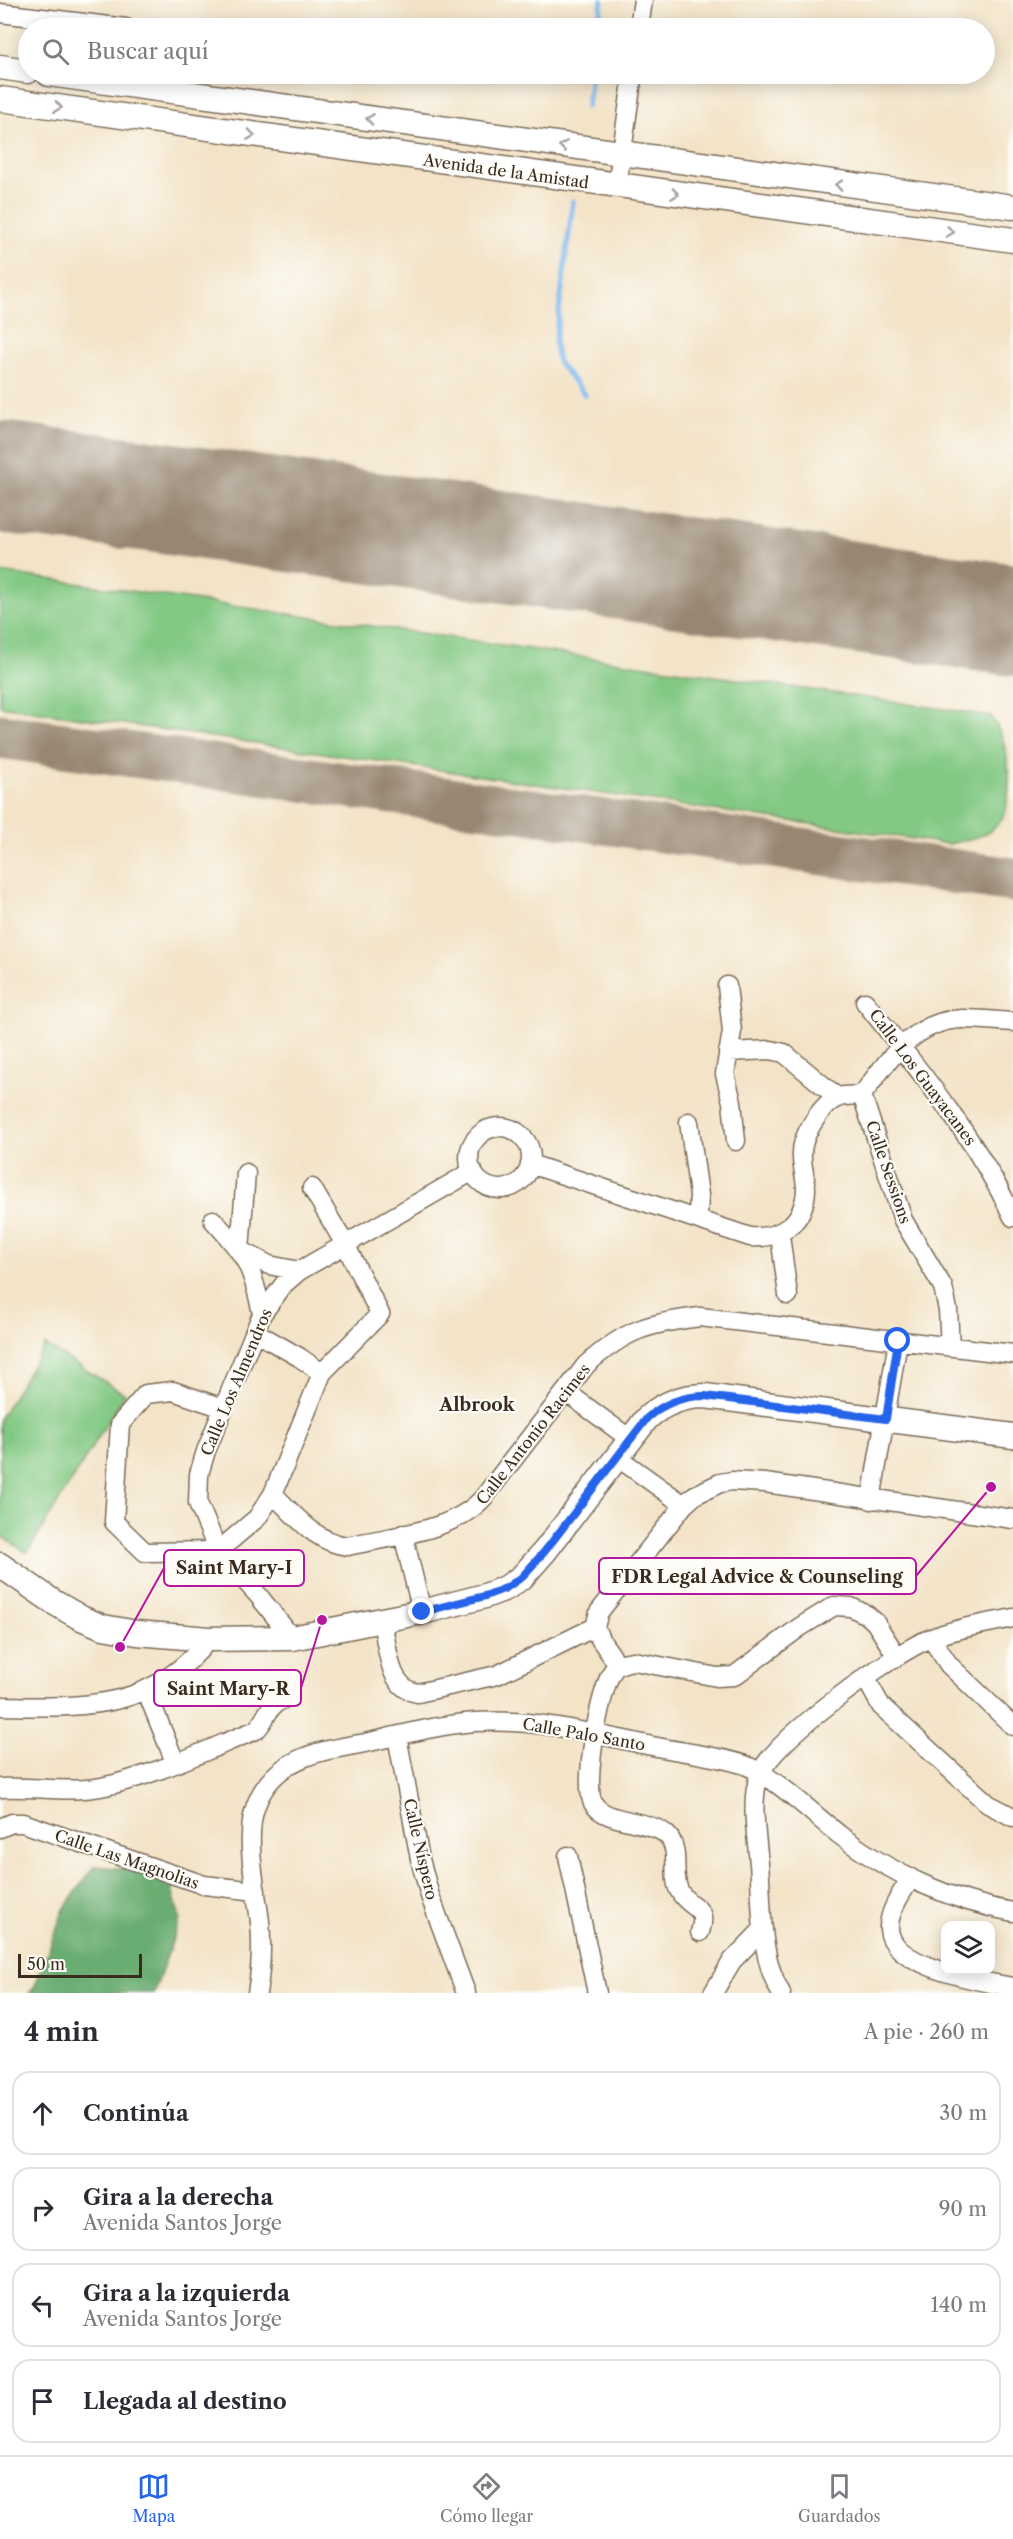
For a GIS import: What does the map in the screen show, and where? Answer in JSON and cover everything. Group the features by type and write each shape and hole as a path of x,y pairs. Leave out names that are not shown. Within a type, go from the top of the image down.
{"main road":[{"path":"0,67 18,70"},
{"name":"Avenida de la Amistad","path":"120,84 1013,207"},
{"name":"Avenida de la Amistad","path":"0,99 1013,240"},
{"path":"0,1565 55,1603 81,1618 103,1626 137,1633 209,1640 292,1638 422,1612 485,1596 506,1588 522,1577 545,1551 647,1418 659,1408 676,1400 692,1396 1013,1436"}],"street":[{"path":"640,18 643,0"},
{"path":"0,13 42,18"},
{"path":"617,186 632,84"},
{"path":"727,986 732,1031 725,1074 732,1102 736,1141"},
{"name":"Calle Los Guayacanes","path":"866,1002 957,1118 990,1171 1013,1217"},
{"path":"530,1164 750,1237 780,1235 794,1221 804,1200 806,1181 801,1154 805,1134 815,1119 838,1098 862,1095 901,1047 924,1029 959,1019 1013,1022"},
{"path":"728,1052 771,1050 784,1053 838,1098"},
{"name":"Calle Sessions","path":"862,1095 903,1220 943,1287 948,1310 950,1347"},
{"path":"689,1122 699,1195 698,1218"},
{"path":"502,1127 512,1129 528,1143 530,1164 521,1181 504,1189 486,1185 472,1171 470,1150 482,1133 502,1127"},
{"name":"Calle Los Almendros","path":"292,1638 258,1594 218,1551 198,1503 199,1474 206,1451 262,1314 284,1284 300,1271 472,1171"},
{"path":"240,1250 246,1173"},
{"path":"223,1408 172,1391 146,1394 120,1424 114,1522 145,1552 218,1551 257,1518 273,1494 322,1373 380,1314 346,1246 312,1188"},
{"path":"213,1220 240,1250 251,1269 262,1314"},
{"path":"780,1235 788,1295"},
{"path":"240,1250 269,1265 300,1271"},
{"name":"Calle Antonio Racimes","path":"273,1494 318,1537 332,1544 348,1546 453,1522 474,1508 586,1365 606,1347 631,1331 659,1321 700,1317 1013,1354"},
{"path":"255,1332 322,1373"},
{"path":"871,1500 898,1341"},
{"path":"566,1392 684,1505"},
{"path":"618,1665 600,1639 595,1627 599,1612 684,1505 709,1487 732,1481 765,1483 1013,1520"},
{"path":"403,1534 422,1612"},
{"path":"700,1932 703,1923 702,1913 683,1898 678,1888 674,1849 669,1836 657,1829 605,1813 591,1800 589,1785 594,1734 609,1677 618,1665 634,1661 717,1677 734,1676 821,1612 841,1605 856,1608 875,1622 896,1655"},
{"path":"781,1993 769,1964 762,1929 755,1799 760,1773 777,1748 896,1655 931,1638 963,1628 1013,1618"},
{"path":"382,1620 397,1681 406,1690 418,1693 497,1675 595,1627"},
{"path":"931,1638 949,1665 1013,1726"},
{"path":"0,1706 88,1706 117,1701 146,1690 193,1660 209,1640"},
{"path":"865,1677 881,1706 988,1804 1013,1817"},
{"path":"146,1690 175,1762"},
{"path":"0,1788 99,1788 123,1782 256,1730 262,1724 272,1705 282,1700"},
{"name":"Calle Palo Santo","path":"257,1993 261,1937 251,1835 252,1820 261,1793 279,1770 293,1761 316,1752 452,1725 496,1721 540,1724 743,1765 760,1773 856,1847 911,1878 952,1896 1013,1912"},
{"name":"Calle Níspero","path":"397,1736 420,1859 430,1896 466,1993"},
{"name":"Calle Las Magnolias","path":"0,1828 12,1823 23,1824 204,1886 256,1891"},
{"path":"568,1856 597,1993"},
{"path":"911,1878 889,1923 890,1937 898,1948 912,1959 953,1973 1013,1987"},
{"path":"713,1993 732,1961 762,1929"}],"green space":[{"path":"0,572 991,716 1006,751 1009,778 1007,804 1004,816 992,830 971,839 948,844 0,706"},
{"path":"45,1345 125,1394 27,1553 0,1535 0,1418"},
{"path":"94,1866 136,1870 171,1885 180,1919 154,1993 29,1993 34,1988 64,1909"}],"waterway":[{"path":"599,18 602,0"},
{"path":"587,106 590,84"},
{"path":"573,201 555,344 558,362 585,395"}],"taxiway":[{"path":"0,736 1013,880"}],"runway":[{"path":"0,477 164,498 1013,620"}],"place":[{"name":"FDR Legal Advice & Counseling","path":"991,1487"},
{"name":"Saint Mary-R","path":"322,1620"},
{"name":"Saint Mary-I","path":"120,1647"}],"district":[{"name":"Albrook","path":"477,1405"}],"route":[{"path":"422,1612 485,1596 506,1588 522,1577 545,1551 647,1418 659,1408 676,1400 705,1396 886,1419 898,1341"}]}
